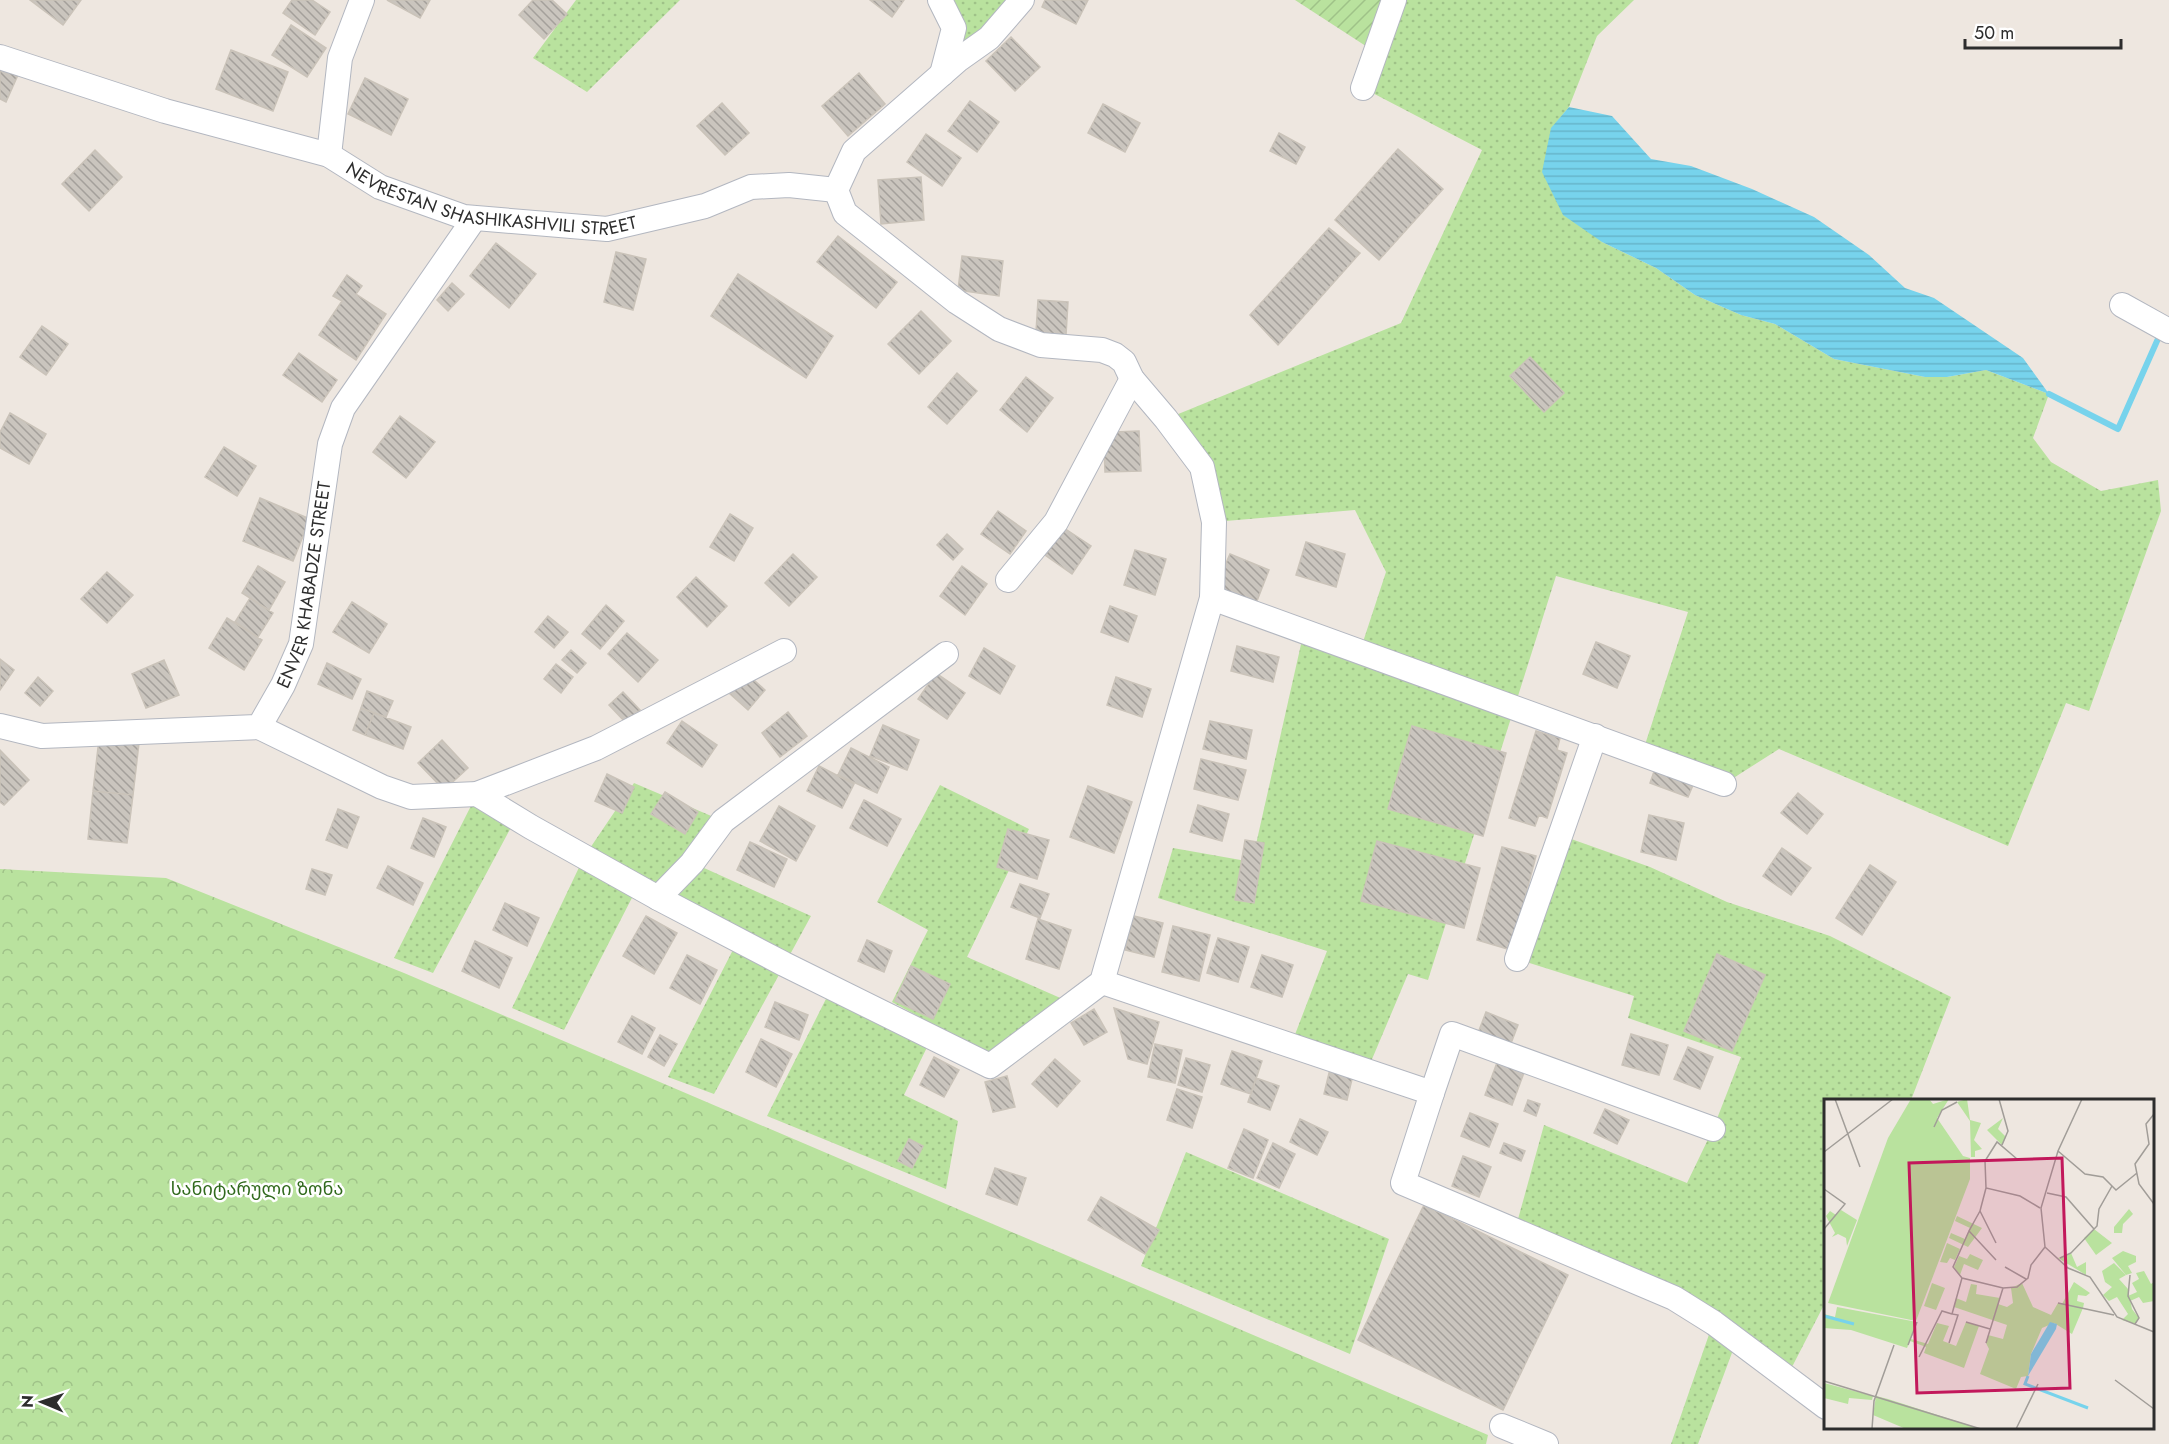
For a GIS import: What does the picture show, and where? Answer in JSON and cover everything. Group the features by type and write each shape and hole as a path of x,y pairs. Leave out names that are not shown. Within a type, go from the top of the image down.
{"street":[{"path":"329,154 340,58 362,0"},
{"path":"940,0 954,28 942,74"},
{"path":"477,794 523,823 658,898 784,964 990,1066 1102,982 1212,598 1214,522 1202,467 1132,379 1124,362 1115,355 1102,350 1041,345 999,329 957,302 845,213 836,190 854,151 942,74 988,38 1022,0"},
{"path":"1363,88 1394,0"},
{"name":"NEVRESTAN SHASHIKASHVILI STREET","path":"0,57 165,111 329,154 380,187 465,218 607,230 705,206 750,188 789,185 836,190"},
{"name":"ENVER KHABADZE STREET","path":"258,728 283,685 300,644 330,444 343,408 474,219"},
{"path":"2122,305 2169,331"},
{"path":"1008,580 1056,522 1132,379"},
{"path":"1212,598 1724,784"},
{"path":"0,726 42,736 258,728 382,787 411,797 477,794 596,748 784,651"},
{"path":"658,898 692,862 723,821 946,654"},
{"path":"1517,959 1595,736"},
{"path":"1102,982 1432,1093"},
{"path":"1713,1129 1452,1034 1403,1183 1674,1298 1713,1323 1824,1406"},
{"path":"1502,1426 1546,1444"}],"green space":[{"path":"576,0 680,0 587,92 533,58"},
{"path":"940,0 1022,0 958,60 954,28"},
{"path":"1295,0 1394,0 1375,52"},
{"path":"1394,0 1634,0 1597,36 1569,107 1551,129 1602,242 1656,268 1695,295 1741,315 1775,324 1834,359 1925,377 1947,377 1986,370 2049,394 2033,438 2051,462 2101,491 2158,480 2161,511 2089,711 2066,703 2008,846 1779,749 1724,784 1642,754 1688,612 1556,576 1428,980 1408,974 1367,1071 1291,1045 1327,951 1158,898 1173,848 1252,862 1304,631 1360,651 1386,572 1355,510 1214,522 1166,419 1401,323 1482,150 1363,88"},
{"path":"634,783 723,821 693,863 811,916 714,1094 668,1077 738,940 637,888 564,1030 512,1008 584,857"},
{"path":"940,785 1029,829 967,957 1074,1004 993,1057 892,1002 928,930 877,902"},
{"path":"477,794 516,818 433,973 394,958"},
{"path":"1560,835 1650,867 1727,902 1830,936 1951,997 1911,1099 1824,1099 1824,1305 1793,1365 1784,1376 1736,1342 1698,1444 1671,1444 1713,1323 1515,1230 1544,1125 1687,1183 1713,1129 1741,1057 1628,1018 1634,996 1517,959"},
{"name":"სანიტარული ზონა","path":"0,869 166,878 404,973 1488,1435 1486,1444 0,1444"},
{"path":"831,989 930,1041 904,1095 958,1121 946,1189 767,1116"},
{"path":"1186,1152 1389,1239 1350,1354 1141,1266"}],"water":[{"path":"1569,107 1612,116 1651,159 1691,166 1752,189 1814,217 1869,255 1905,288 1934,298 2023,358 2049,394 1986,370 1947,377 1925,377 1834,359 1775,324 1741,315 1695,295 1656,268 1602,242 1563,215 1542,172 1551,128"}],"building":[{"path":"30,0 81,0 63,25"},
{"path":"292,0 312,0 330,12 315,35 283,13"},
{"path":"387,0 430,0 420,18"},
{"path":"533,0 552,0 567,14 544,39 519,15"},
{"path":"870,0 904,0 892,17"},
{"path":"1045,0 1088,0 1076,24 1042,7"},
{"path":"291,25 326,48 307,77 272,55"},
{"path":"1011,37 1040,67 1015,91 986,61"},
{"path":"231,50 288,72 273,111 216,89"},
{"path":"0,67 18,75 6,102 0,99"},
{"path":"859,73 885,104 848,136 822,106"},
{"path":"365,78 408,99 391,135 348,114"},
{"path":"970,101 999,122 977,152 948,131"},
{"path":"722,103 749,133 725,155 697,126"},
{"path":"1103,104 1140,123 1125,152 1088,133"},
{"path":"1279,133 1305,147 1296,164 1270,151"},
{"path":"926,134 961,158 942,186 907,162"},
{"path":"1398,149 1443,189 1379,260 1335,220"},
{"path":"95,150 122,177 89,211 62,184"},
{"path":"921,177 924,220 881,224 878,180"},
{"path":"1329,228 1360,253 1278,345 1250,315"},
{"path":"838,236 897,282 876,308 817,262"},
{"path":"496,243 536,274 509,308 470,276"},
{"path":"616,252 646,259 633,310 604,302"},
{"path":"962,256 1003,261 999,296 958,290"},
{"path":"738,274 833,336 806,378 711,316"},
{"path":"347,275 362,286 356,294 386,314 356,360 319,335 342,301 333,296"},
{"path":"452,283 464,294 448,311 437,300"},
{"path":"1038,300 1068,302 1066,335 1036,332"},
{"path":"921,311 951,341 919,374 888,344"},
{"path":"42,326 68,344 46,375 20,357"},
{"path":"299,353 337,380 322,402 283,375"},
{"path":"1530,357 1564,393 1544,412 1510,376"},
{"path":"957,373 977,391 947,424 928,407"},
{"path":"1026,377 1053,398 1027,432 1000,410"},
{"path":"10,413 46,434 29,464 0,448 0,432"},
{"path":"400,416 435,442 406,478 373,452"},
{"path":"1139,431 1141,471 1105,472 1104,446 1114,432"},
{"path":"224,447 256,466 237,496 205,477"},
{"path":"260,498 310,519 293,561 243,541"},
{"path":"998,511 1026,531 1010,554 981,534"},
{"path":"730,514 753,528 734,561 710,547"},
{"path":"1064,528 1091,546 1072,574 1045,555"},
{"path":"947,534 963,549 953,560 937,545"},
{"path":"1306,542 1345,554 1336,587 1296,575"},
{"path":"1135,550 1166,559 1155,595 1124,585"},
{"path":"793,554 817,577 789,606 765,583"},
{"path":"1230,554 1269,570 1255,606 1227,595 1219,579"},
{"path":"258,566 285,582 269,610 242,593"},
{"path":"962,566 987,584 965,615 940,596"},
{"path":"107,572 133,595 107,623 81,599"},
{"path":"696,577 727,606 707,627 677,597"},
{"path":"250,598 273,613 258,637 235,622"},
{"path":"352,602 387,624 369,653 333,632"},
{"path":"606,605 624,621 600,649 582,634"},
{"path":"1110,606 1137,616 1128,642 1101,632"},
{"path":"548,616 568,632 554,648 535,632"},
{"path":"227,618 262,640 244,670 209,648"},
{"path":"627,633 658,660 638,682 608,654"},
{"path":"1596,642 1630,656 1617,688 1583,674"},
{"path":"1237,646 1279,657 1273,682 1231,671"},
{"path":"984,648 1015,666 1000,694 969,676"},
{"path":"571,650 586,663 577,673 562,660"},
{"path":"0,659 14,670 0,690"},
{"path":"164,660 179,695 146,708 132,674"},
{"path":"327,663 361,679 352,699 318,684"},
{"path":"556,664 573,677 561,693 544,679"},
{"path":"936,673 965,693 947,719 918,699"},
{"path":"747,674 765,690 748,710 730,694"},
{"path":"38,677 53,691 40,706 25,693"},
{"path":"1116,677 1151,689 1142,717 1107,705"},
{"path":"367,691 393,701 386,717 361,708"},
{"path":"623,692 640,710 626,723 609,705"},
{"path":"361,708 374,713 365,735 353,730"},
{"path":"788,712 807,736 780,757 762,733"},
{"path":"374,713 411,727 403,749 365,735"},
{"path":"682,721 717,745 702,767 667,743"},
{"path":"1210,721 1252,730 1246,759 1203,749"},
{"path":"883,725 919,740 907,770 870,756"},
{"path":"1412,726 1506,753 1483,836 1388,809"},
{"path":"1536,731 1560,738 1557,750 1567,753 1547,818 1539,815 1535,826 1509,818"},
{"path":"99,739 139,743 133,795 93,791"},
{"path":"442,740 468,768 444,790 418,763"},
{"path":"851,748 889,767 877,793 838,775"},
{"path":"0,750 29,780 4,805 0,802"},
{"path":"1201,759 1246,770 1238,800 1194,789"},
{"path":"1657,763 1696,778 1688,797 1650,783"},
{"path":"819,766 854,784 842,808 807,791"},
{"path":"607,774 634,787 622,813 595,801"},
{"path":"1088,786 1132,802 1114,853 1070,837"},
{"path":"93,791 133,795 127,843 88,839"},
{"path":"665,792 698,812 685,834 651,814"},
{"path":"1798,793 1823,814 1807,834 1781,813"},
{"path":"864,800 901,819 887,846 850,828"},
{"path":"1198,805 1229,814 1222,841 1190,832"},
{"path":"779,806 815,826 796,861 760,841"},
{"path":"338,809 359,817 347,848 326,840"},
{"path":"1649,815 1684,823 1676,860 1641,852"},
{"path":"423,818 446,827 434,857 411,848"},
{"path":"1008,829 1049,840 1037,879 997,867"},
{"path":"1245,840 1264,843 1254,903 1235,900"},
{"path":"1377,841 1480,868 1464,928 1361,901"},
{"path":"750,842 787,859 774,887 737,870"},
{"path":"1502,847 1536,856 1511,950 1477,940"},
{"path":"1782,848 1811,868 1791,895 1763,876"},
{"path":"1870,865 1896,882 1862,935 1836,918"},
{"path":"388,866 423,883 413,905 377,888"},
{"path":"312,869 332,875 325,895 306,889"},
{"path":"1020,884 1049,894 1040,918 1011,907"},
{"path":"505,903 539,918 527,946 493,930"},
{"path":"646,916 677,933 654,974 623,956"},
{"path":"1134,916 1163,923 1154,957 1125,950"},
{"path":"1038,919 1071,930 1059,969 1026,959"},
{"path":"1173,926 1210,935 1199,981 1162,972"},
{"path":"1218,938 1249,947 1238,982 1207,973"},
{"path":"867,940 892,951 884,972 858,961"},
{"path":"475,941 512,958 499,988 462,971"},
{"path":"1717,954 1765,975 1732,1051 1684,1031"},
{"path":"687,955 717,970 700,1004 670,988"},
{"path":"1262,955 1293,965 1282,997 1251,987"},
{"path":"911,966 950,984 933,1019 895,1001"},
{"path":"775,1002 808,1015 799,1040 765,1027"},
{"path":"1114,1008 1159,1022 1147,1064 1128,1059"},
{"path":"1094,1009 1107,1032 1084,1045 1071,1023"},
{"path":"1486,1012 1518,1025 1510,1046 1478,1033"},
{"path":"632,1016 655,1028 642,1054 618,1042"},
{"path":"1631,1034 1668,1045 1659,1075 1622,1065"},
{"path":"660,1035 677,1044 664,1066 648,1057"},
{"path":"761,1039 792,1054 776,1087 746,1072"},
{"path":"1155,1044 1182,1050 1175,1083 1148,1077"},
{"path":"1688,1047 1713,1057 1700,1089 1674,1079"},
{"path":"1232,1051 1262,1061 1251,1094 1221,1084"},
{"path":"934,1057 959,1070 944,1097 920,1085"},
{"path":"1186,1058 1210,1065 1202,1092 1178,1085"},
{"path":"1055,1059 1080,1081 1057,1107 1032,1084"},
{"path":"1498,1060 1525,1070 1512,1105 1485,1095"},
{"path":"1330,1069 1353,1075 1347,1100 1324,1094"},
{"path":"1007,1076 1015,1107 993,1112 985,1082"},
{"path":"1256,1078 1279,1086 1270,1110 1248,1102"},
{"path":"1177,1089 1202,1097 1192,1128 1167,1120"},
{"path":"1528,1100 1540,1104 1536,1116 1524,1111"},
{"path":"1605,1109 1629,1120 1617,1144 1594,1133"},
{"path":"1470,1113 1498,1124 1489,1147 1461,1136"},
{"path":"1300,1119 1328,1132 1317,1155 1290,1142"},
{"path":"1244,1129 1268,1140 1253,1178 1228,1168"},
{"path":"909,1139 923,1146 912,1168 898,1161"},
{"path":"1273,1143 1295,1154 1279,1188 1257,1178"},
{"path":"1504,1143 1525,1151 1521,1161 1500,1153"},
{"path":"1463,1156 1491,1167 1479,1197 1452,1186"},
{"path":"995,1168 1026,1178 1017,1205 986,1194"},
{"path":"1101,1197 1159,1230 1145,1254 1088,1220"},
{"path":"1424,1205 1568,1275 1503,1410 1358,1340"}],"waterway":[{"path":"2049,394 2118,429 2161,332"}]}
